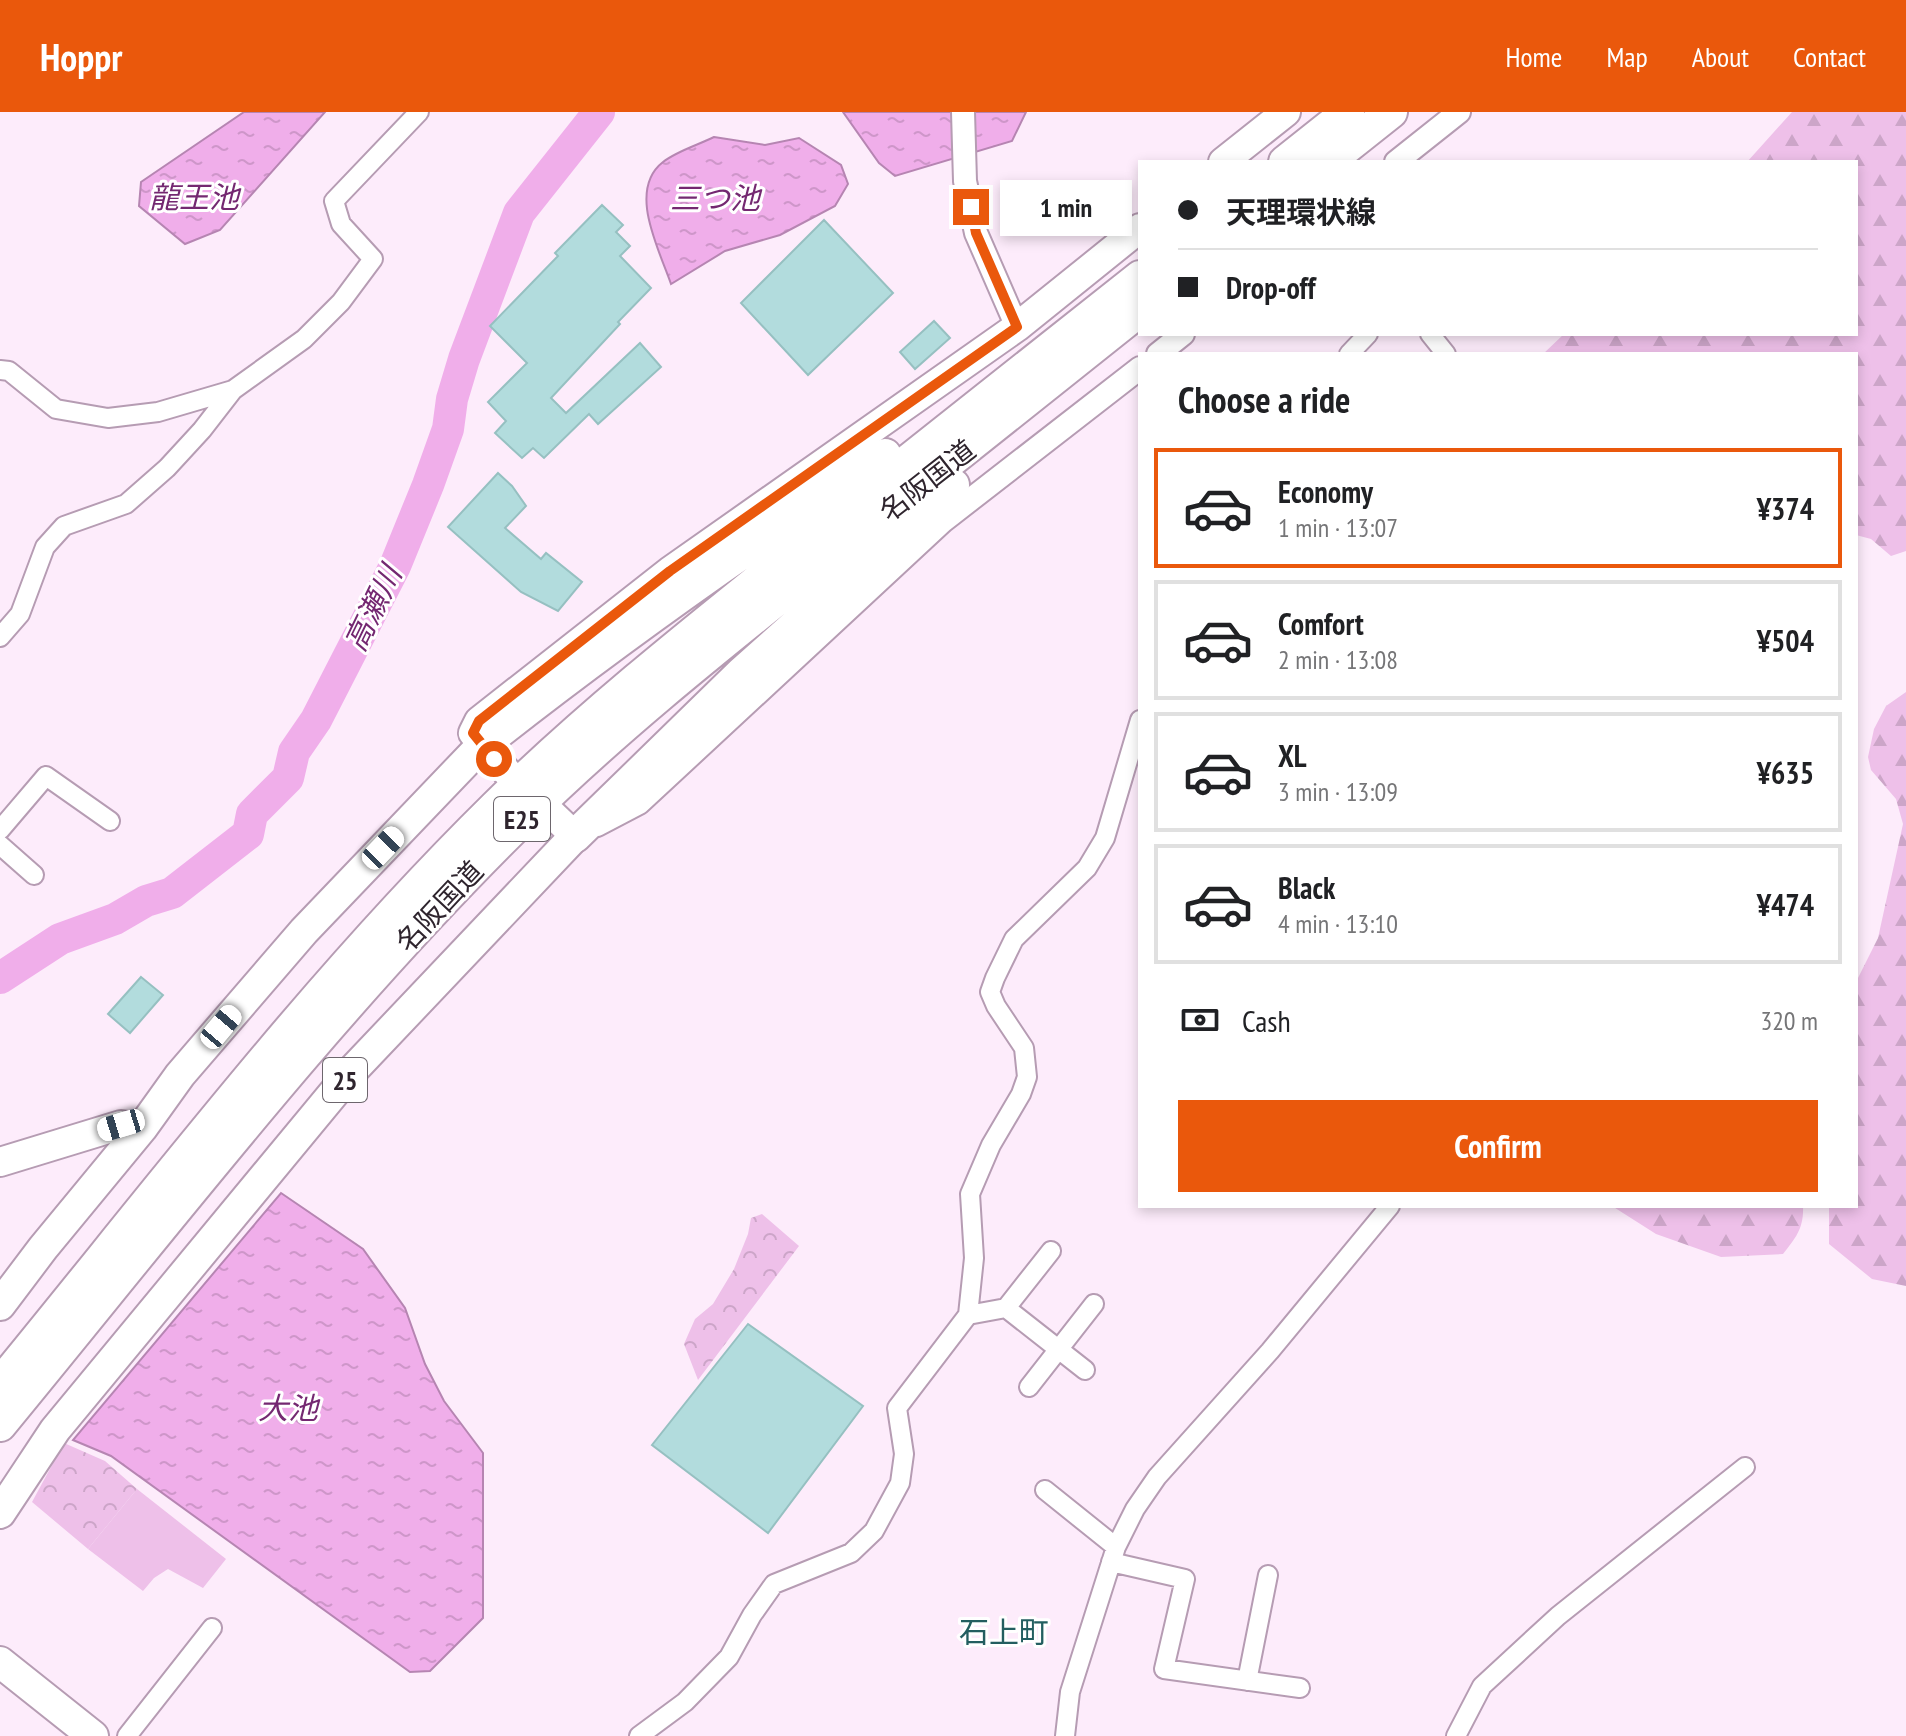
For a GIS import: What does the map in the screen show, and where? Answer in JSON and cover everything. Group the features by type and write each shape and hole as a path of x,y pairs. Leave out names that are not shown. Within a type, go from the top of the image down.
{"highway":[{"path":"1331,160 1391,112"},
{"path":"1285,160 1340,118"},
{"path":"0,1305 142,1128 180,1075 304,931 482,745 574,672 668,604 957,408 1138,268"},
{"name":"名阪国道","path":"0,1384 273,1051 424,880 498,804 574,733 661,659 1138,279"},
{"name":"名阪国道","path":"0,1425 359,993 443,900 521,821 598,749 773,602 1138,312"},
{"name":"E25","path":"575,836 742,673 1138,319"},
{"name":"25","path":"0,1513 55,1430 352,1071 575,836"},
{"path":"0,1662 93,1736"}],"main road":[{"path":"1226,160 1286,112"},
{"path":"507,772 473,733 479,721 658,580 1017,327 1138,230"},
{"path":"552,814 575,836"},
{"path":"0,1162 121,1125 142,1128"}],"street":[{"path":"0,637 20,614 45,547 64,526 126,504 167,468 233,390 304,339 341,302 373,259 341,224 334,201 419,112"},
{"path":"963,112 965,181 976,233 1017,327"},
{"path":"1399,160 1459,112"},
{"path":"1160,352 1180,336"},
{"path":"1351,352 1366,336"},
{"path":"1432,336 1444,352"},
{"path":"0,370 9,371 56,409 108,418 158,412 233,390"},
{"path":"575,836 639,803 943,521 1138,370"},
{"path":"639,1736 685,1702 729,1657 752,1615 774,1584 851,1553 874,1531 900,1483 904,1454 897,1408 968,1315 974,1258 970,1194 991,1145 1021,1094 1027,1077 1024,1048 990,992 1014,939 1087,868 1105,838 1138,727"},
{"path":"0,830 46,776 110,821"},
{"path":"0,845 34,875"},
{"path":"1065,1736 1070,1692 1114,1554 1135,1509 1157,1477 1270,1351 1388,1208"},
{"path":"968,1315 1006,1308 1051,1251"},
{"path":"1029,1387 1094,1304"},
{"path":"1006,1308 1085,1370"},
{"path":"1456,1736 1482,1686 1558,1616 1745,1467"},
{"path":"1045,1490 1114,1554 1185,1579 1164,1669 1300,1688"},
{"path":"1247,1681 1268,1575"},
{"path":"127,1736 212,1628"}],"green space":[{"path":"1792,112 1906,112 1906,551 1891,556 1871,539 1858,536 1858,352 1545,352 1562,336 1858,336 1858,160 1749,160"},
{"path":"1906,692 1906,1286 1872,1279 1829,1244 1829,1208 1858,1208 1858,978 1878,938 1903,824 1896,799 1871,770 1868,757 1874,729 1886,706"},
{"path":"1615,1208 1803,1208 1798,1232 1783,1254 1721,1257 1656,1234"},
{"path":"762,1214 799,1246 698,1380 684,1344 695,1319 713,1304 734,1269 751,1218"},
{"path":"64,1443 105,1461 137,1489 88,1549 32,1502"},
{"path":"137,1489 226,1559 203,1588 168,1569 154,1578 143,1591 88,1549"}],"water":[{"name":"龍王池","path":"244,112 325,112 220,230 185,244 139,206 141,182"},
{"path":"843,112 1026,112 1012,141 895,176 879,163"},
{"name":"三つ池","path":"714,137 765,145 799,138 841,165 848,184 835,206 780,235 725,251 671,284 649,220 647,188 663,162"},
{"name":"大池","path":"281,1193 363,1249 405,1308 425,1364 444,1401 483,1453 483,1618 430,1671 410,1672 111,1456 73,1440"}],"building":[{"path":"602,205 623,225 616,232 630,246 620,256 651,288 551,398 566,413 640,343 661,367 598,424 589,414 544,458 533,448 522,458 495,433 506,421 488,402 527,363 490,326"},
{"path":"824,220 893,293 808,375 741,303"},
{"path":"934,321 950,338 915,369 900,352"},
{"path":"498,473 526,506 505,528 541,559 546,553 582,582 558,611 521,592 448,527"},
{"path":"141,977 163,995 130,1033 108,1014"},
{"path":"748,1324 863,1406 768,1533 652,1445"}],"waterway":[{"name":"高瀬川","path":"0,978 60,939 115,919 146,901 172,893 248,834 252,814 288,778 294,752 316,720 395,566 448,429 452,399 464,359 519,213 599,112"}],"district":[{"name":"石上町","path":"1004,1631"}],"route":[{"path":"494,759 473,733 479,721 670,571 1017,327 976,233 971,207"}]}
